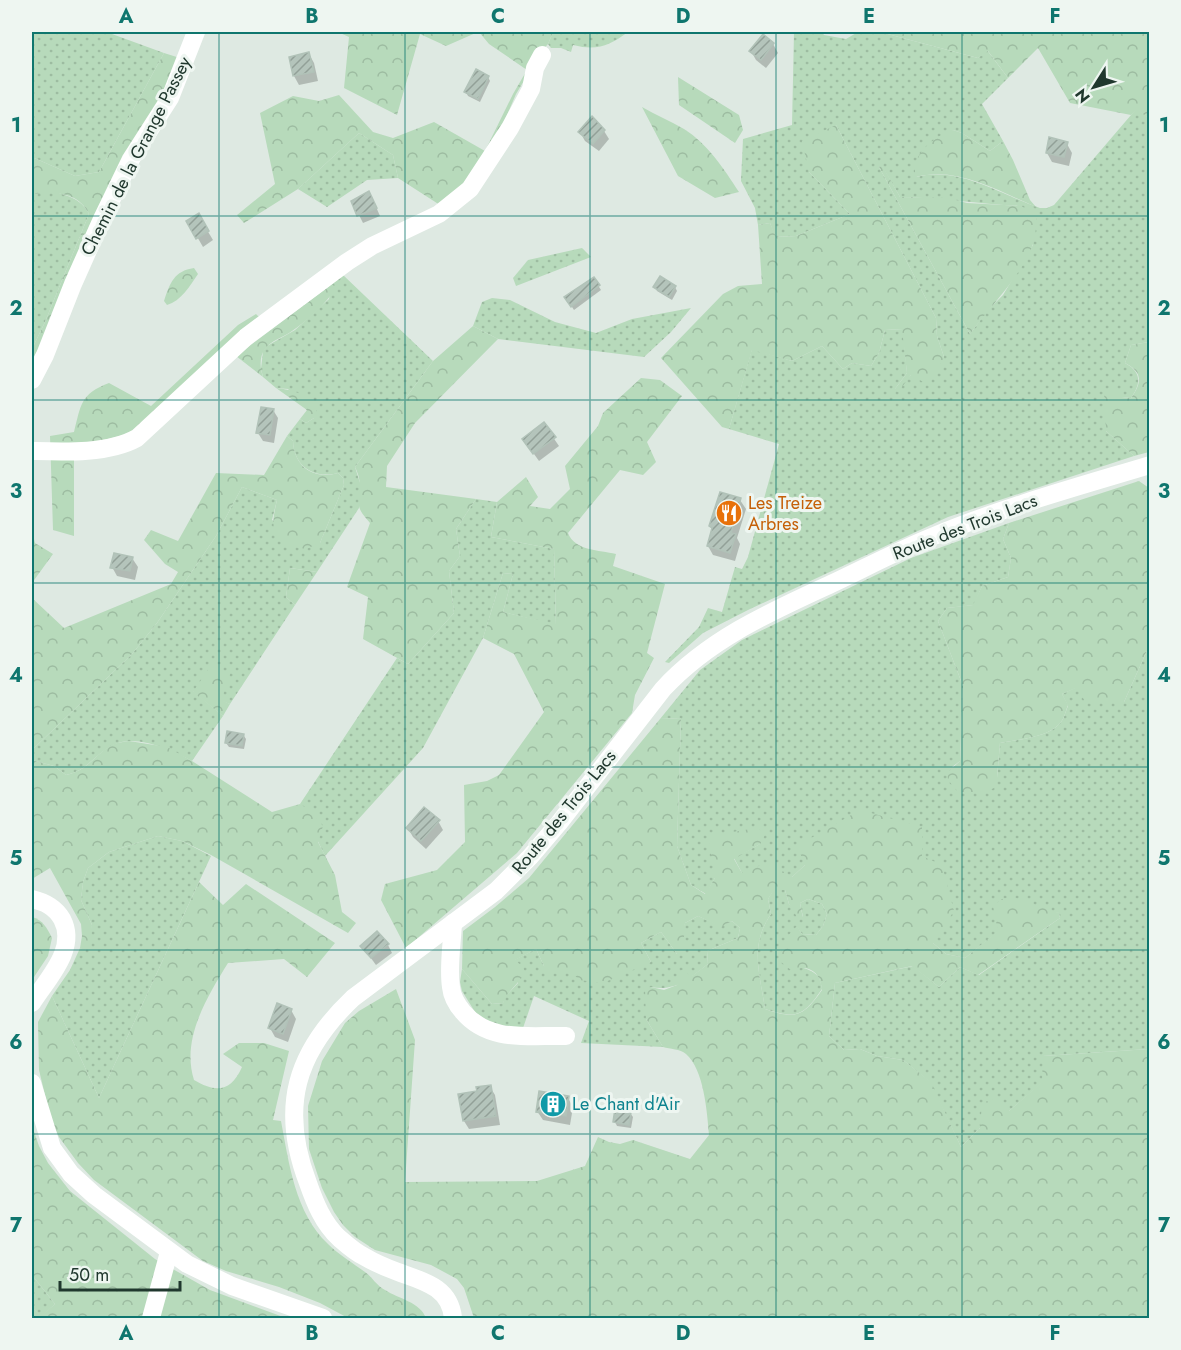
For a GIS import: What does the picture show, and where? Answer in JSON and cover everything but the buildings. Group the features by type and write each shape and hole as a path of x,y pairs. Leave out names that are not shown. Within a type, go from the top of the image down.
{"street":[{"name":"Chemin de la Grange Passey","path":"32,380 45,355 102,219 131,159 170,98 196,32"},
{"path":"32,451 64,452 106,448 126,444 137,438 246,337 347,262 372,246 419,225 446,209 470,189 483,172 531,89 539,61"},
{"name":"Route des Trois Lacs","path":"453,1318 447,1298 436,1287 363,1256 331,1229 318,1209 305,1177 296,1147 295,1092 314,1044 333,1017 353,998 496,891 530,857 663,689 677,673 708,648 740,627 776,609 933,536 1023,503 1149,465"},
{"path":"32,899 49,904 58,913 65,925 67,940 60,960 32,1003"},
{"path":"453,923 451,987 455,1000 469,1019 482,1029 499,1035 566,1036"},
{"path":"32,1083 48,1138 65,1166 94,1195 169,1252 211,1277 323,1318"},
{"path":"151,1318 169,1252"}],"green space":[{"path":"32,32 113,32 112,34 164,53 99,172 75,176 32,157"},
{"path":"338,32 478,32 446,46 420,34 397,115 344,88 349,37"},
{"path":"479,32 553,32 548,44 534,60 516,94 492,150 443,207 398,178 393,155 359,133 298,189 244,223 237,215 275,184 260,113 293,96 319,101 339,95 373,132 393,138 434,122 485,151 527,70 489,44"},
{"path":"553,32 628,32 602,46 573,45 571,52 561,48 551,48 548,44"},
{"path":"794,32 822,32 824,35 846,39 858,32 880,32 978,58 987,50 1008,78 982,104 1003,141 990,151 962,133 953,130 916,177 948,175 964,178 1040,208 1054,205 1137,108 1149,119 1149,342 1131,345 1125,363 1137,374 1137,388 1131,398 1122,397 1106,431 1134,456 948,517 703,633 669,663 665,662 699,627 708,608 722,612 735,567 742,569 748,557 779,444 729,429 752,349 792,361 822,346 843,369 852,363 871,366 879,353 885,330 903,329 907,373 895,389 911,375 944,357 937,336 936,318 836,125 809,172 850,214 796,236 775,237 770,223 758,225 755,208 741,181 743,139 792,125","holes":["882,166 900,197 1021,206 1033,245 1003,295 986,312 970,334 879,167"]},
{"path":"880,32 1149,32 1149,119 1137,109 1131,115 1070,103 1038,48 1008,78 988,51 978,58"},
{"path":"164,53 180,58 32,367 32,349 89,214 84,206 72,197 56,193 32,194 32,157 75,176 99,172"},
{"path":"678,77 739,115 743,130 735,143 679,105"},
{"path":"642,107 684,129 701,142 739,192 715,198 678,176"},
{"path":"836,125 936,318 937,336 944,357 937,371 925,383 911,375 898,392 895,389 907,373 902,329 885,330 879,353 871,366 852,363 843,369 822,346 792,361 752,350 729,429 722,427 661,358 723,294 738,286 762,284 758,225 770,223 776,237 796,236 850,214 809,172 802,141"},
{"path":"953,130 962,133 990,151 1003,141 1030,200 1036,207 962,177 932,174 916,177 916,161 920,154 932,142"},
{"path":"359,133 393,155 398,178 367,180 327,207 298,189"},
{"path":"882,165 900,197 948,198 967,203 1021,206 1037,214 1034,239 1026,259 1012,281 970,334 879,167"},
{"path":"48,191 77,200 89,214 32,349 32,194"},
{"path":"582,248 591,257 516,286 513,278 528,260"},
{"path":"194,268 198,274 188,288 181,297 167,305 164,301 174,279 182,272"},
{"path":"342,274 433,361 355,467 361,486 359,508 317,572 290,568 286,597 295,605 230,704 193,691 223,716 192,761 153,744 132,741 113,745 80,770 66,775 54,766 32,760 32,750 132,654 157,623 216,536 242,487 277,500 272,520 320,543 344,485 343,478 338,473 313,472 301,464 294,450 293,441 287,436 300,419 306,423 314,418 288,389 276,388 263,377 261,369 263,351 267,346 295,330 329,299 332,284"},
{"path":"332,284 336,288 316,312 265,349 261,363 263,377 236,356"},
{"path":"492,298 510,300 555,322 596,333 632,319 691,308 671,332 644,357 498,339 473,326 482,302"},
{"path":"256,314 261,319 137,432 74,447 74,536 53,530 50,436 74,432 87,396 109,383 151,406 238,325"},
{"path":"473,326 498,339 415,423 387,466 386,487 476,499 456,529 460,556 449,571 454,613 408,664 363,639 368,597 347,587 370,523 360,508 360,483 355,467 433,361"},
{"path":"1149,342 1149,452 1134,456 1106,431 1104,391 1118,390 1122,397 1131,398 1139,383 1139,378 1135,370 1125,363 1131,345"},
{"path":"641,378 660,380 682,396 647,442 656,462 643,475 620,470 568,533 571,539 582,546 616,554 613,566 665,584 647,653 654,658 635,695 632,713 517,853 406,948 381,900 385,884 437,870 465,842 464,785 487,781 499,775 544,712 514,654 483,638 503,573 513,574 503,612 556,624 554,549 491,537 497,502 526,477 538,497 530,506 550,509 570,489 565,466 598,426 603,413"},
{"path":"276,388 306,397 317,412 314,418 306,423 300,419 307,410"},
{"path":"287,436 293,441 297,458 307,469 321,475 338,473 343,478 344,485 320,543 306,549 285,545 274,530 277,500 242,487 216,536 157,623 132,654 32,750 32,598 64,628 171,584 178,572 165,564 144,540 151,530 178,541 216,473 264,475"},
{"path":"1139,481 1149,488 1149,646 1124,702 1085,701 1076,688 1062,694 1068,705 1058,725 1034,737 1000,743 994,788 987,791 959,793 948,780 947,773 960,761 963,686 938,621 947,608 973,605 982,586 1008,577 1011,558 1003,539 1009,523"},
{"path":"476,499 497,502 491,537 554,549 556,625 503,612 513,574 503,573 483,638 423,748 325,856 300,804 397,658 408,664 454,613 449,571 460,556 456,529"},
{"path":"1009,523 1003,539 1011,558 1008,577 982,586 974,605 947,608 938,621 963,686 960,761 952,767 997,778 1000,743 1034,737 1058,725 1068,706 1062,694 1077,687 1124,702 1149,646 1149,1049 1043,1056 1043,1082 1009,1111 980,1128 961,1147 930,1082 903,1060 877,1056 860,1049 844,1050 829,1036 835,983 913,966 939,987 960,967 979,975 1060,918 1059,913 994,906 999,931 965,958 946,954 933,943 922,856 922,827 805,865 792,877 742,873 734,858 760,844 757,829 715,878 706,894 691,885 677,846 681,718 660,719 700,670 742,640 911,558"},
{"path":"32,531 35,543 53,554 32,583"},
{"path":"290,568 317,572 295,605 286,597"},
{"path":"211,665 230,674 221,700 230,704 223,716 193,692"},
{"path":"681,718 677,846 691,885 705,894 715,878 708,836 757,828 766,833 760,844 734,859 742,873 768,862 792,877 805,865 797,846 860,810 922,827 922,856 942,865 954,911 933,943 946,954 965,958 998,931 993,906 1002,899 1012,897 1059,913 1060,918 978,975 960,967 939,987 912,966 835,983 829,1036 844,1050 860,1049 877,1056 903,1060 931,1082 961,1147 980,1128 982,1103 996,1098 1009,1111 1042,1082 1043,1056 1149,1049 1149,1318 474,1318 464,1288 457,1279 431,1265 375,1250 355,1237 343,1225 322,1188 309,1149 308,1106 322,1061 345,1023 359,1011 396,989 415,1040 405,1182 537,1181 585,1166 598,1137 620,1144 633,1140 690,1159 709,1135 704,1092 697,1070 684,1052 663,1047 646,1019 645,989 651,987 664,990 677,985 681,970 692,976 708,964 707,951 738,938 740,928 732,921 721,927 698,916 685,923 683,951 677,954 661,932 641,943 651,962 603,983 579,980 571,971 550,974 536,949 515,960 523,967 525,973 503,1003 492,1004 462,969 463,931 529,878 660,719","holes":["774,890 785,890 789,904 797,917 803,918 800,903 808,899 822,904 827,914 823,926 816,935 802,934 797,926 782,946 781,962 791,970 803,968 813,971 821,983 822,990 810,1005 792,1015 765,1009 758,960 760,937 771,914 768,899"]},
{"path":"129,741 167,747 272,812 300,804 311,811 323,826 318,842 335,875 342,912 356,923 348,933 211,855 182,841 158,836 109,852 88,868 83,882 81,900 92,925 91,938 85,951 80,948 81,924 50,868 32,879 32,760 54,766 66,775 87,765 108,747"},
{"path":"158,836 182,841 211,856 99,1098 52,996 70,970 80,948 85,950 92,925 81,900 83,882 88,868 109,852"},
{"path":"199,882 223,905 246,884 335,943 307,977 284,959 228,963 198,1019 191,1049 194,1080 209,1087 228,1086 242,1067 223,1054 239,1043 264,1043 289,1051 273,1120 281,1121 295,1187 308,1218 332,1248 368,1274 382,1288 419,1308 426,1318 348,1318 320,1303 203,1261 94,1180 59,1137 51,1120 39,1070 38,1022 52,996 99,1098"},
{"path":"774,889 785,890 789,904 803,917 800,903 808,899 822,904 827,914 823,926 816,935 802,934 797,927 801,967 816,974 822,989 804,1010 798,1013 784,1014 765,1009 758,949 764,926 771,914 768,899"},
{"path":"698,916 721,926 732,921 740,928 738,938 707,951 708,964 682,983 668,987 651,987 646,1019 663,1047 581,1043 589,1021 534,996 523,1028 493,1025 475,1012 462,991 460,982 462,969 492,1004 503,1003 504,998 518,983 514,960 536,949 544,966 571,971 651,962 641,943 661,932 677,954 685,923"},
{"path":"32,917 42,922 52,938 48,956 32,980"},
{"path":"32,1126 48,1163 70,1191 155,1259 210,1290 286,1318 32,1318 32,1307 41,1316 55,1304 32,1275"},
{"path":"32,1275 55,1304 41,1317 32,1307"}],"place":[{"name":"Les Treize Arbres","path":"729,513"},
{"name":"Le Chant d'Air","path":"553,1104"}]}
